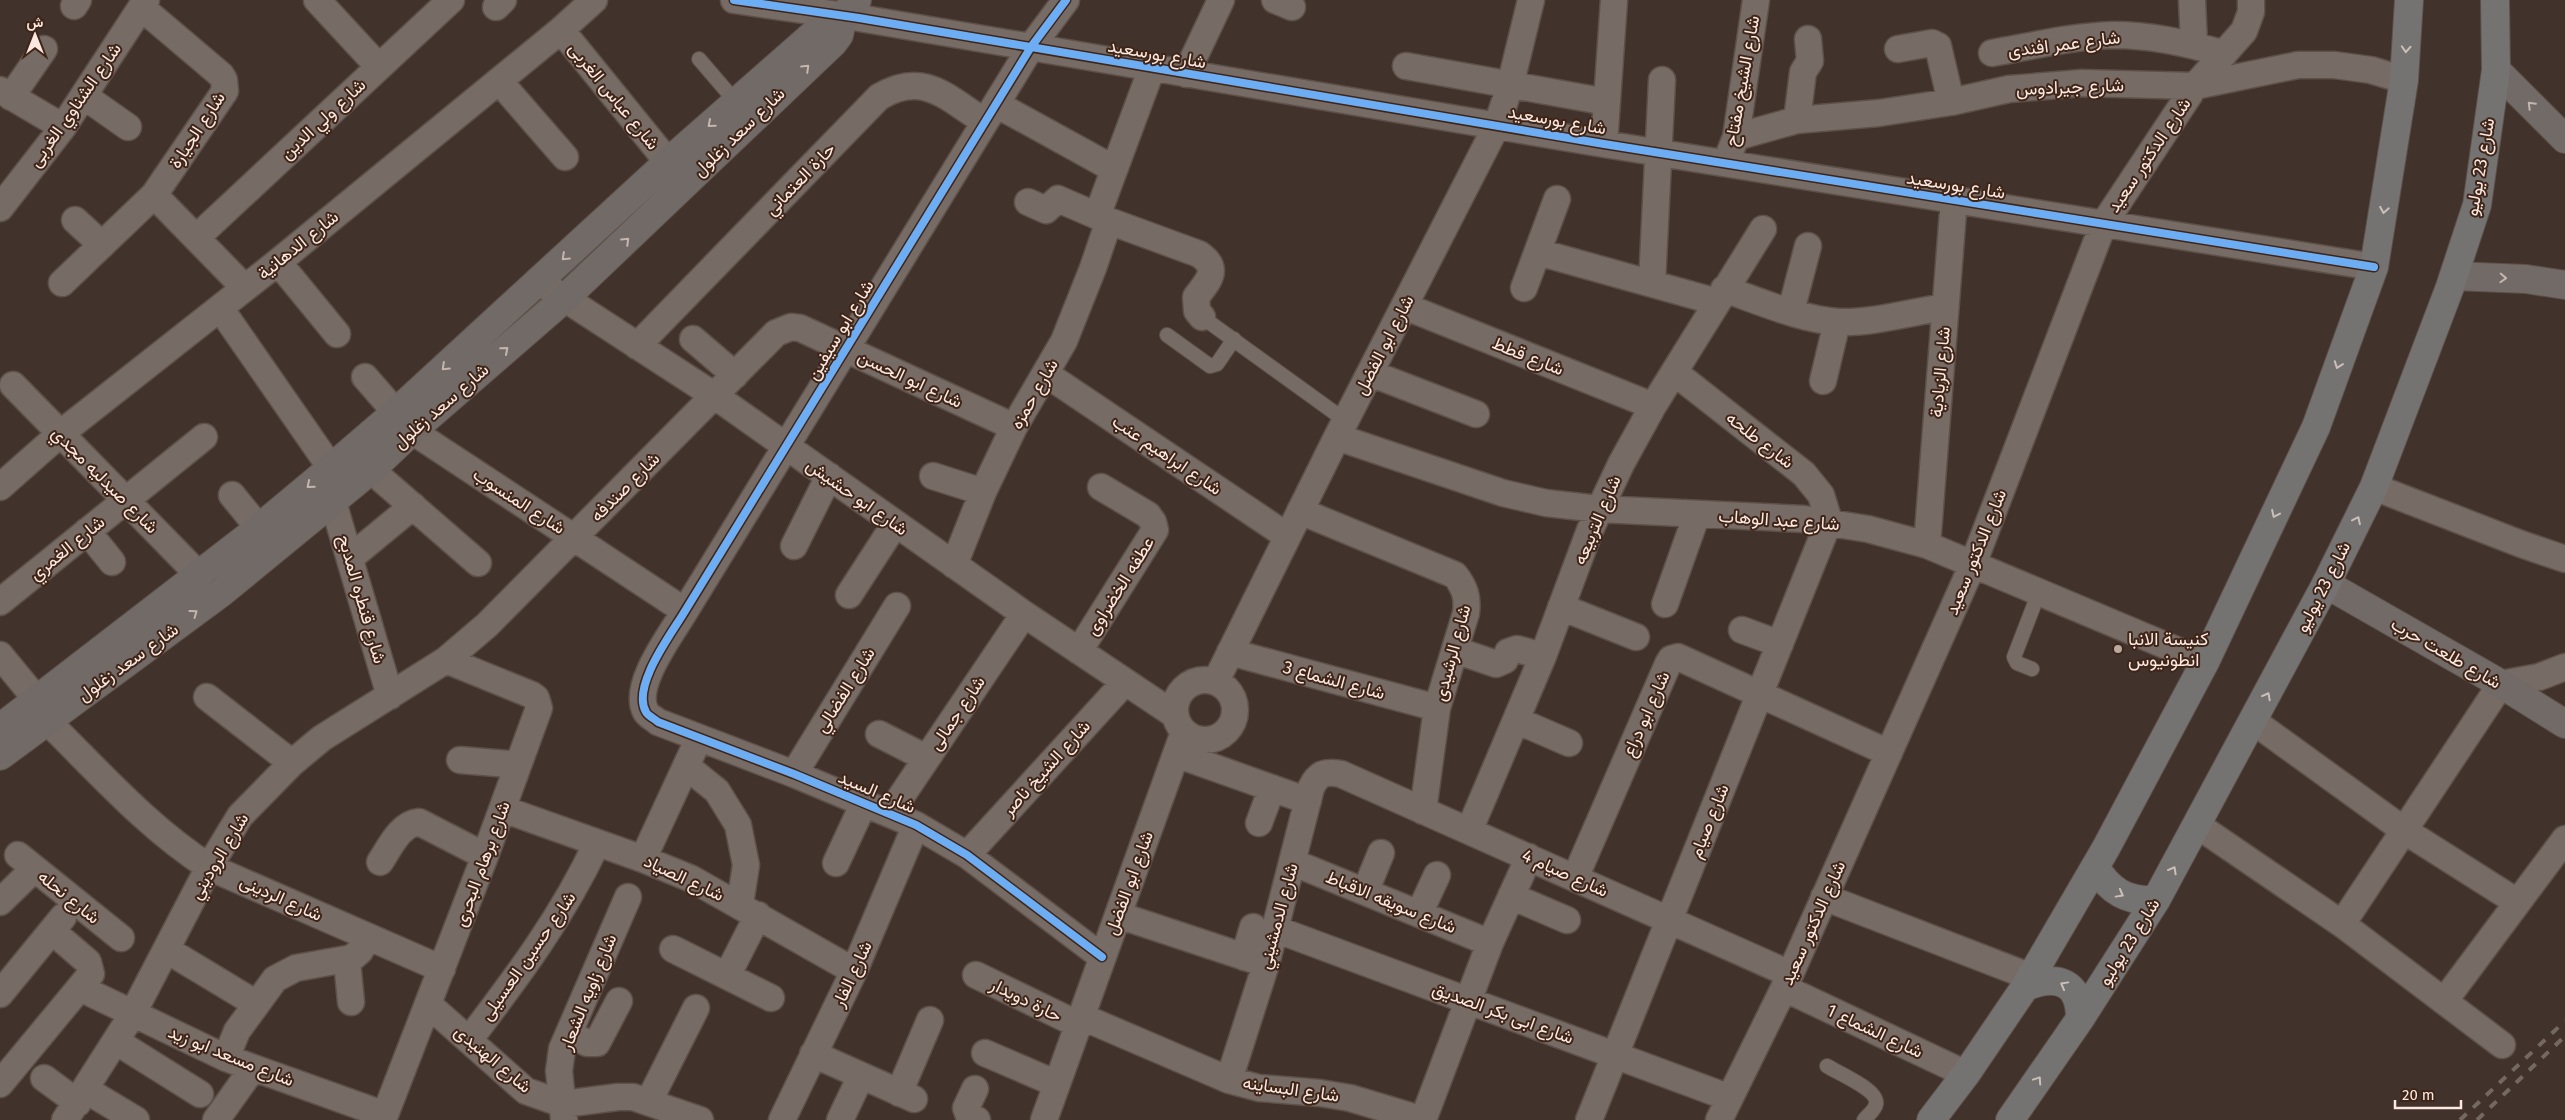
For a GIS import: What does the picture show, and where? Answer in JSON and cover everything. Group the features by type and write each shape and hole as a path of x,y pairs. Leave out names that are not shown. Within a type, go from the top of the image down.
{"main road":[{"path":"1931,1120 1966,1074 2028,982 2095,867 2205,662 2316,426 2374,267 2404,80 2409,0"},
{"name":"شارع 23 يوليو","path":"2010,1120 2080,1019 2156,900 2326,584 2374,487 2454,276 2477,205 2496,70 2495,0"},
{"path":"2095,867 2114,891 2127,898 2141,901 2156,900"},
{"path":"2028,982 2042,980 2058,981 2071,989 2080,1002 2080,1019"}],"street":[{"path":"317,0 379,67"},
{"name":"شارع ولي الدين","path":"196,238 451,0"},
{"name":"شارع الدهانية","path":"0,487 60,434 278,262 561,30 594,0"},
{"name":"شارع بورسعيد","path":"734,0 850,8 1031,47 1186,74 1604,144 2374,267"},
{"name":"شارع ابو سيفين","path":"645,680 685,611 1031,47 1066,0"},
{"path":"1186,74 1221,0"},
{"name":"شارع ابو الفضل","path":"1216,681 1341,429 1497,125 1510,86 1530,0"},
{"path":"1604,144 1614,0"},
{"name":"شارع الشيخ مفتاح","path":"1726,162 1736,137 1756,0"},
{"path":"2192,0 2194,44"},
{"name":"شارع الدكتور سعيد","path":"1724,1109 1787,981 1973,564 2103,225 2195,86 2224,54 2249,22 2251,0"},
{"name":"شارع الشناوي الغربى","path":"0,208 63,127 143,3"},
{"name":"شارع الجيارة","path":"62,283 154,194 225,91 221,75 143,3"},
{"name":"شارع سعد زغلول","path":"0,728 42,710 221,593 371,470 404,421 538,281 668,162 816,32 850,8"},
{"name":"شارع سعد زغلول","path":"0,756 42,710 199,575 331,468 404,421 564,299 833,43 839,35 850,8"},
{"name":"شارع عباس الغربى","path":"561,30 668,162"},
{"name":"شارع عمر افندى","path":"1992,53 2113,35 2154,37 2194,44 2224,54"},
{"path":"1797,120 1803,72 1810,61 1808,39"},
{"path":"1898,48 1932,43 1938,46 1950,102"},
{"path":"44,49 6,93 63,127"},
{"name":"شارع جيرادوس","path":"1736,137 1797,120 1879,113 1950,102 2009,89 2082,83 2195,86 2298,65 2334,65 2371,70 2404,80"},
{"path":"1406,66 1607,102"},
{"name":"شارع حمزه","path":"954,565 982,492 1014,426 1046,374 1074,316 1103,218 1114,169 1152,68"},
{"path":"2496,70 2565,139"},
{"path":"1652,284 1662,80"},
{"path":"499,81 566,157"},
{"name":"حارة العتماني","path":"637,346 879,97 895,87 912,84 930,88 991,113 1114,169"},
{"path":"84,96 128,127"},
{"path":"154,194 245,288"},
{"path":"1028,202 1046,210 1058,199 1199,254 1207,259 1212,268 1211,278 1196,297 1195,304 1202,317"},
{"path":"1524,288 1557,199"},
{"name":"شارع الزيادية","path":"1927,545 1954,199"},
{"path":"75,220 102,245"},
{"name":"شارع التربيعه","path":"1469,831 1543,656 1599,509 1653,406 1763,229"},
{"path":"1790,310 1808,246"},
{"path":"1538,252 1652,284 1790,310 1837,322 1862,321 1945,307"},
{"path":"278,262 337,334"},
{"path":"2454,276 2526,279 2565,285"},
{"name":"شارع ابو حشيش","path":"538,281 715,396 1024,614 1125,682 1178,733"},
{"name":"شارع قطط","path":"1404,306 1653,406"},
{"path":"220,308 331,468"},
{"path":"1823,381 1837,322"},
{"name":"شارع ابو الحسن","path":"715,396 776,333 791,327 800,328 1014,426"},
{"path":"692,339 735,375"},
{"name":"شارع طلحه","path":"1674,372 1804,474 1821,496 1829,521"},
{"path":"1370,373 1476,414"},
{"name":"شارع ابراهيم عنب","path":"1046,374 1287,536"},
{"name":"شارع المنسوب","path":"365,377 404,421 574,538 685,611"},
{"name":"شارع صيدليه مجدي","path":"13,385 199,575"},
{"name":"شارع صندفه","path":"446,660 487,625 715,396"},
{"name":"شارع عبد الوهاب","path":"1341,429 1503,493 1546,503 1599,509 1829,521 1868,529 1927,545 2205,662"},
{"name":"شارع الغمري","path":"0,602 204,437"},
{"path":"371,470 478,563"},
{"path":"794,546 829,476"},
{"path":"933,476 982,492"},
{"name":"عطفه الخضراوى","path":"1079,651 1155,530 1153,522 1148,515 1101,487"},
{"path":"2374,487 2565,559"},
{"path":"232,495 259,528"},
{"name":"شارع قنطره المدبح","path":"333,502 390,696"},
{"path":"350,558 413,506"},
{"name":"شارع الرشيدى","path":"1300,511 1454,575 1463,586 1467,599 1466,613 1437,708 1423,811"},
{"path":"1665,604 1697,514"},
{"name":"شارع صيام","path":"1590,1120 1829,521"},
{"path":"849,595 895,524"},
{"path":"87,531 112,562"},
{"name":"شارع طلعت حرب","path":"2326,584 2501,684 2565,724"},
{"name":"شارع الفضالي","path":"794,774 897,606"},
{"path":"1561,607 1636,637"},
{"name":"شارع جمالى","path":"890,813 1024,614"},
{"path":"1742,630 1780,644"},
{"path":"1454,650 1496,664 1505,660 1508,652 1514,649 1543,656"},
{"name":"شارع الشماع 3","path":"1230,652 1437,708"},
{"name":"شارع الردينى","path":"0,655 42,710 162,834 209,867 442,969"},
{"name":"شارع ابو دراع","path":"1575,878 1671,659 1684,658 1889,753"},
{"name":"شارع الروديني","path":"76,1104 117,1042 209,867 240,816 292,763 322,738 446,660"},
{"name":"شارع برهام البحرى","path":"384,1118 429,1005 539,708 536,698 446,660"},
{"path":"2342,924 2501,684 2539,677 2565,667"},
{"path":"1207,679 1216,681 1231,693 1236,712 1228,730 1220,736 1201,740 1178,733 1178,697 1190,684 1207,679"},
{"name":"شارع السيد","path":"645,680 643,697 646,712 658,722 794,774 916,825 967,855 1102,956"},
{"name":"شارع الشيخ ناصر","path":"967,855 1125,682"},
{"path":"207,697 292,763"},
{"path":"1516,720 1569,743"},
{"path":"2253,721 2405,831 2517,902"},
{"path":"1178,733 1272,788 1308,801"},
{"name":"شارع ابو الفضل","path":"1044,1120 1078,1020 1118,915 1178,733"},
{"path":"879,734 926,758"},
{"path":"643,859 699,738"},
{"path":"460,760 508,764 517,767"},
{"path":"686,766 717,791 738,825 746,865 749,910 727,976"},
{"name":"شارع الدمشيني","path":"1229,1080 1264,928 1292,862 1316,777 1328,771 1340,774"},
{"name":"شارع صيام 4","path":"1340,774 1670,920 1787,981"},
{"path":"1259,823 1272,788"},
{"path":"836,863 864,803"},
{"name":"شارع الصياد","path":"502,809 643,859 692,880 749,910 854,971"},
{"path":"380,862 402,830 409,823 419,822 485,856"},
{"name":"شارع الفار","path":"782,1120 854,971 916,825"},
{"path":"2197,825 2342,924 2445,1000 2502,1045"},
{"path":"2445,1000 2565,839"},
{"name":"شارع حسين العسيلى","path":"469,1040 557,919 578,883 597,844"},
{"path":"1365,892 1381,853"},
{"path":"1423,1120 1490,943 1529,857"},
{"name":"شارع نحله","path":"0,902 26,862 121,938"},
{"name":"شارع سويقه الاقباط","path":"1292,862 1490,943"},
{"path":"1419,914 1437,875"},
{"path":"1511,896 1567,920"},
{"name":"شارع زاويه الشعار","path":"555,1111 562,1049 628,897"},
{"path":"1824,897 2028,982"},
{"path":"0,994 76,902"},
{"path":"1118,915 1255,961"},
{"name":"شارع ابى بكر الصديق","path":"1264,928 1468,1000 1616,1055 1724,1109"},
{"path":"0,1084 90,974 88,962 52,931"},
{"path":"226,1058 237,1031 255,1003 275,979 296,968 347,961 360,951 367,937"},
{"path":"673,949 771,998"},
{"path":"167,950 255,1003"},
{"path":"347,961 352,1002"},
{"name":"حارة دويدار","path":"976,975 1078,1020"},
{"name":"شارع الشماع 1","path":"1787,981 1966,1074"},
{"name":"شارع مسعد ابو زيد","path":"80,988 132,1015 226,1058 384,1118"},
{"path":"569,1033 586,1042 597,1042 619,1001"},
{"name":"شارع الهنيدى","path":"429,1005 526,1091 555,1111"},
{"path":"649,1101 696,1008"},
{"path":"813,1054 907,1096 930,1020"},
{"name":"شارع البساينه","path":"1078,1020 1229,1080 1259,1088 1320,1092 1350,1098 1423,1120"},
{"path":"117,1042 200,1094"},
{"path":"985,1053 1057,1084"},
{"path":"216,1120 253,1068"},
{"path":"840,1120 861,1076"},
{"path":"44,1078 76,1104 136,1120"},
{"path":"974,1089 966,1108 970,1116 977,1120"},
{"path":"555,1111 618,1097 649,1101 700,1120"}],"lane":[{"path":"699,59 736,102"},
{"path":"1202,317 1234,340 1341,429"},
{"path":"1167,335 1210,366 1217,364 1234,340"},
{"path":"2032,668 2017,663 2014,657 2039,592"},
{"path":"1827,1066 1873,1092 1876,1102 1875,1107 1864,1120"}],"railway":[{"path":"2460,1120 2565,1021"},
{"path":"2477,1120 2565,1036"}],"cycle path":[{"path":"734,0 859,18 1604,144 2374,267"},
{"path":"1066,0 1031,47 663,646 648,674 643,701 646,712 658,722 794,774 916,825 967,855 1102,957"}],"place":[{"name":"كنيسة الانبا انطونيوس","path":"2118,649"}]}
